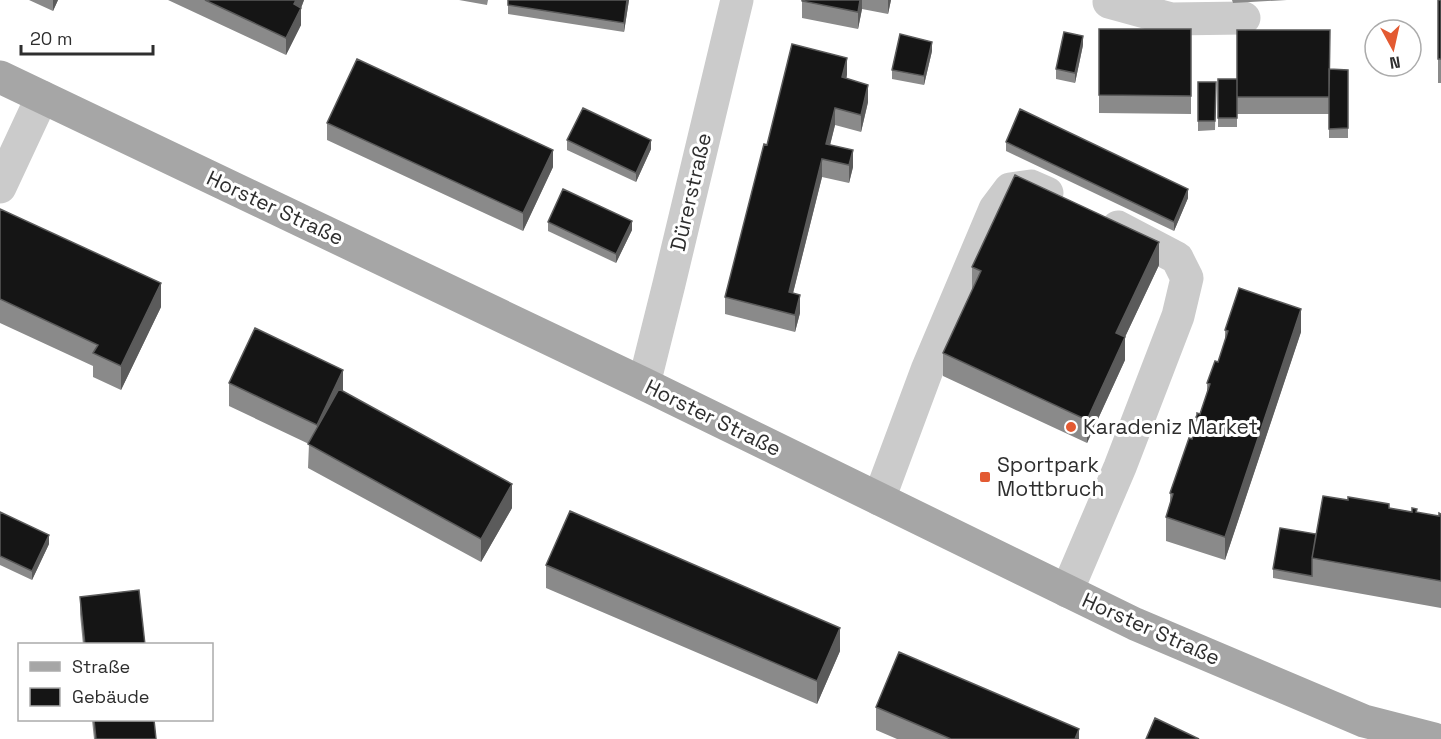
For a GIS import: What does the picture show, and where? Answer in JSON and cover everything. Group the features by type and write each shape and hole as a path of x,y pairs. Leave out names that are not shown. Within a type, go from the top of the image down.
{"main road":[{"name":"Horster Straße","path":"0,77 644,384 1135,624 1364,720 1434,739"}],"street":[{"name":"Dürerstraße","path":"644,384 737,0"},
{"path":"1110,0 1109,2 1171,19 1244,18"},
{"path":"0,186 42,97"},
{"path":"879,499 927,370 995,208 1010,189 1031,186 1133,233 1177,258 1187,278 1179,316 1120,467 1067,591"}],"building":[{"path":"205,0 296,0 294,4 301,8 286,38"},
{"path":"508,0 627,0 624,23 508,5"},
{"path":"802,0 860,0 858,12"},
{"path":"1438,0 1441,0 1441,59 1438,59"},
{"path":"1099,29 1191,29 1191,96 1099,95"},
{"path":"1237,30 1330,30 1329,97 1237,97"},
{"path":"1064,32 1083,36 1075,73 1056,69"},
{"path":"900,34 932,42 924,76 892,70"},
{"path":"792,44 847,58 842,77 868,85 861,115 835,108 826,144 853,150 849,165 822,159 789,292 800,295 795,315 725,297"},
{"path":"357,59 553,150 523,213 327,123"},
{"path":"1329,69 1348,70 1348,128 1329,129"},
{"path":"1218,79 1237,79 1237,118 1218,118"},
{"path":"1198,82 1216,82 1215,121 1198,121"},
{"path":"583,108 651,140 636,173 567,140"},
{"path":"1020,109 1188,189 1174,222 1006,142"},
{"path":"1015,175 1159,242 1116,333 1125,337 1087,420 943,353 981,271 972,267"},
{"path":"563,189 632,221 616,254 548,222"},
{"path":"0,209 161,283 121,366 93,353 98,345 0,299"},
{"path":"1239,288 1301,309 1225,537 1166,517 1173,494 1170,493 1189,438 1192,439 1199,418 1196,417 1197,413 1200,414 1215,361 1218,362 1228,331 1225,330"},
{"path":"255,328 343,370 317,425 229,383"},
{"path":"339,389 512,484 481,539 308,444"},
{"path":"1323,496 1348,500 1348,497 1389,504 1389,508 1412,512 1412,508 1417,509 1416,512 1439,516 1439,513 1441,514 1441,581 1312,558"},
{"path":"570,511 840,628 817,681 546,565"},
{"path":"0,512 49,535 32,571 0,556"},
{"path":"1280,528 1316,534 1312,576 1273,569"},
{"path":"139,590 145,643 85,643 80,597"},
{"path":"899,652 1079,729 1075,739 951,739 876,707"},
{"path":"1155,718 1199,739 1146,739"},
{"path":"94,721 154,721 156,739 96,739"}],"place":[{"name":"Karadeniz Market","path":"1071,427"},
{"name":"Sportpark Mottbruch","path":"985,477"}]}
